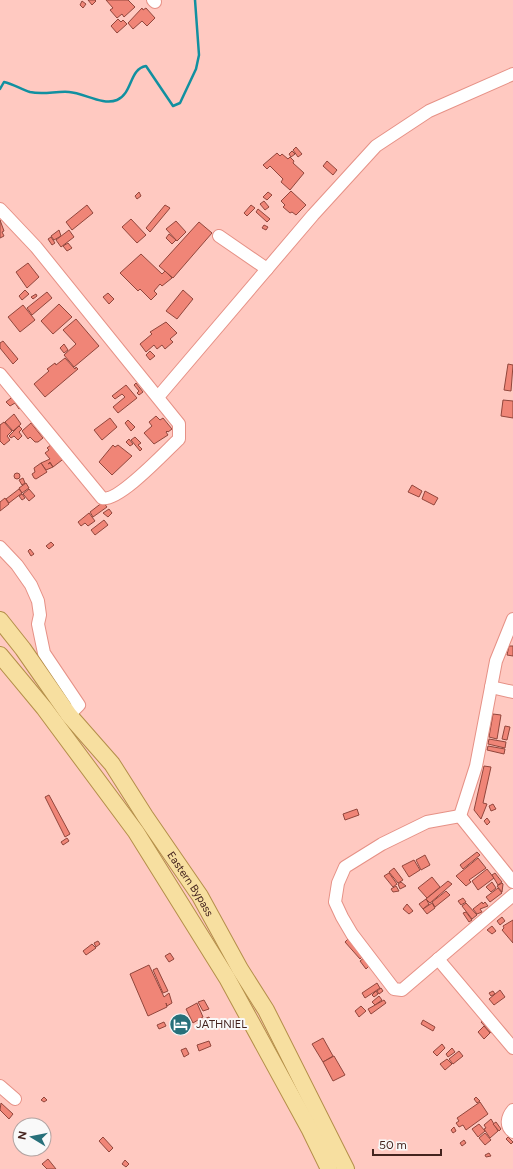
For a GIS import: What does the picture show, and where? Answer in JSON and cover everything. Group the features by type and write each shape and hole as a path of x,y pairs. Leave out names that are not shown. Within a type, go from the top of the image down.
{"main road":[{"name":"Eastern Bypass","path":"0,620 23,649 69,715 112,764 145,816 200,896 240,968 266,1010 346,1169"},
{"name":"Eastern Bypass","path":"0,655 66,738 149,852 231,985 310,1130 329,1169"}],"street":[{"path":"158,397 313,215 376,146 429,111 513,74"},
{"path":"0,209 36,247 179,424 178,439 128,486 107,499 102,498 0,374"},
{"path":"219,236 268,269"},
{"path":"0,547 17,565 31,585 36,596 40,615 38,624 44,653 79,705 69,715"},
{"path":"460,816 476,766 496,661 513,619"},
{"path":"491,687 513,692"},
{"path":"460,816 513,882"},
{"path":"460,816 427,822 382,844 345,867 338,883 335,902 352,934 394,989 402,990 513,895"},
{"path":"438,959 513,1048"},
{"path":"0,1086 15,1099"},
{"path":"513,1110 508,1115 507,1123 510,1131 513,1132"}],"building":[{"path":"88,0 95,0 96,1 92,5"},
{"path":"106,0 128,0 135,7 124,17 122,14 117,18 110,10 113,8"},
{"path":"82,1 86,4 83,8 80,5"},
{"path":"142,8 143,10 146,8 155,18 147,26 142,21 133,29 128,23"},
{"path":"118,19 121,22 123,20 127,24 117,33 111,26"},
{"path":"296,147 302,154 298,157 293,150"},
{"path":"292,151 295,154 291,157 289,154"},
{"path":"277,153 280,156 282,154 288,159 290,157 294,161 293,163 304,173 290,190 281,182 283,179 270,166 267,169 263,165"},
{"path":"327,161 337,170 333,175 323,166"},
{"path":"291,191 306,205 296,215 292,212 290,213 283,207 285,205 281,201"},
{"path":"139,192 141,196 137,199 135,196"},
{"path":"268,192 272,195 267,200 263,197"},
{"path":"264,201 269,207 265,210 260,204"},
{"path":"87,205 93,213 72,230 66,222"},
{"path":"165,205 170,208 150,232 146,228"},
{"path":"251,205 255,208 247,216 244,213"},
{"path":"258,209 270,219 267,222 256,212"},
{"path":"131,219 146,235 137,243 122,227"},
{"path":"0,220 4,231 2,232 4,236 0,238"},
{"path":"176,221 186,232 177,241 166,229"},
{"path":"199,222 212,233 173,278 159,266"},
{"path":"264,225 268,227 266,230 262,228"},
{"path":"59,230 61,236 54,240 51,236"},
{"path":"69,230 74,237 61,247 56,240"},
{"path":"169,234 176,240 172,244 166,238"},
{"path":"51,237 55,243 52,245 48,239"},
{"path":"68,243 72,248 67,251 63,246"},
{"path":"141,254 162,274 165,271 172,278 162,286 160,284 154,291 157,294 151,300 140,289 138,291 120,273"},
{"path":"28,263 39,277 27,288 16,272"},
{"path":"25,290 29,294 22,300 19,296"},
{"path":"183,290 193,299 177,319 166,311"},
{"path":"47,292 52,298 32,315 27,308"},
{"path":"108,293 114,299 109,304 103,297"},
{"path":"36,294 37,296 33,299 31,297"},
{"path":"59,304 72,317 53,334 41,321"},
{"path":"23,305 35,320 20,332 8,317"},
{"path":"76,319 99,346 74,367 64,355 76,344 63,330"},
{"path":"166,322 177,333 170,339 173,342 165,349 162,345 157,349 154,345 146,352 140,344 152,334 150,332"},
{"path":"3,341 18,359 13,364 0,348 0,343"},
{"path":"64,344 68,350 64,353 60,348"},
{"path":"150,351 155,356 150,360 146,355"},
{"path":"65,358 75,369 76,367 78,369 45,397 34,384 49,371 47,369 55,363 56,365"},
{"path":"508,364 513,365 511,391 504,390"},
{"path":"136,383 143,392 139,395 137,393 139,391 134,385"},
{"path":"126,385 137,398 118,413 113,407 125,397 122,394 115,399 112,396"},
{"path":"15,395 23,406 19,409 15,403 10,406 6,402"},
{"path":"503,400 513,401 513,418 501,416"},
{"path":"14,414 21,424 13,431 5,422"},
{"path":"156,416 160,420 163,418 172,429 166,432 168,435 154,444 144,433 152,426 149,422"},
{"path":"110,418 117,427 102,440 94,430"},
{"path":"128,420 135,427 131,431 125,423"},
{"path":"4,422 12,431 7,436 10,440 4,445 0,441 0,425"},
{"path":"31,423 43,438 38,442 35,442 30,437 28,439 22,431"},
{"path":"19,426 22,429 19,432 22,436 18,440 14,436 11,438 9,436"},
{"path":"135,437 141,443 138,445 142,449 140,451 131,440"},
{"path":"129,439 133,444 130,446 126,442"},
{"path":"52,444 66,457 53,467 46,470 41,463 50,459 45,453 49,450 47,448"},
{"path":"113,445 115,447 118,445 132,456 112,475 99,462"},
{"path":"41,463 47,472 36,479 32,474 35,472 34,468"},
{"path":"17,473 20,476 17,479 14,476"},
{"path":"23,478 25,483 22,485 19,480"},
{"path":"26,483 29,488 22,493 19,488"},
{"path":"412,485 422,491 419,497 408,492"},
{"path":"19,489 22,493 9,503 6,499"},
{"path":"29,489 35,496 29,501 23,494"},
{"path":"425,491 438,498 434,505 422,499"},
{"path":"22,494 25,498 22,500 19,496"},
{"path":"5,498 9,504 0,511 0,502"},
{"path":"103,502 107,507 93,517 90,512"},
{"path":"109,509 112,513 108,517 103,513"},
{"path":"89,513 95,521 88,526 85,523 81,526 78,522"},
{"path":"104,520 108,525 95,535 91,530"},
{"path":"51,542 54,545 49,549 46,546"},
{"path":"30,549 34,554 31,556 28,551"},
{"path":"509,646 513,646 513,656 507,655"},
{"path":"493,714 501,715 497,739 489,737"},
{"path":"505,726 510,727 507,740 502,739"},
{"path":"489,739 506,742 505,748 488,744"},
{"path":"488,746 505,749 504,754 487,750"},
{"path":"484,766 491,767 483,803 487,804 481,819 474,810"},
{"path":"49,795 70,834 65,837 45,797"},
{"path":"493,804 496,809 491,811 489,806"},
{"path":"357,809 359,815 345,820 343,814"},
{"path":"487,818 490,822 487,825 484,821"},
{"path":"67,838 69,841 63,845 61,842"},
{"path":"477,852 480,855 463,869 460,865"},
{"path":"425,855 430,865 421,870 416,860"},
{"path":"478,858 486,868 469,880 471,882 466,886 456,876"},
{"path":"414,860 420,870 409,877 402,866"},
{"path":"394,868 403,880 398,883 389,872"},
{"path":"487,869 494,878 478,890 472,881"},
{"path":"389,873 397,884 393,887 384,876"},
{"path":"495,873 502,882 498,885 492,875"},
{"path":"432,877 440,887 427,898 418,888"},
{"path":"448,881 452,884 430,903 426,899"},
{"path":"401,882 406,886 400,889 398,884"},
{"path":"492,882 496,888 491,892 486,887"},
{"path":"502,883 503,884 502,892 497,886"},
{"path":"396,886 399,891 393,892 391,889"},
{"path":"498,888 502,893 490,902 486,897"},
{"path":"446,891 450,895 435,907 432,902"},
{"path":"463,898 466,902 461,905 458,901"},
{"path":"426,899 429,904 423,909 419,904"},
{"path":"482,902 483,904 485,902 488,906 480,909 482,912 477,914 473,909"},
{"path":"432,903 435,908 427,914 423,909"},
{"path":"466,903 477,915 472,919 462,906"},
{"path":"407,904 413,911 409,914 403,909"},
{"path":"466,912 472,920 469,922 463,913"},
{"path":"502,917 505,921 500,925 497,921"},
{"path":"513,920 513,943 502,930 504,928 503,926"},
{"path":"492,926 496,931 492,934 487,930"},
{"path":"349,938 364,955 360,959 345,942"},
{"path":"98,941 100,944 96,947 94,943"},
{"path":"92,944 96,948 86,955 83,951"},
{"path":"170,953 174,959 169,962 165,956"},
{"path":"365,957 371,964 366,969 360,961"},
{"path":"149,965 164,997 169,993 172,1003 167,1006 166,1003 167,1007 148,1016 130,974"},
{"path":"157,968 168,991 163,993 153,970"},
{"path":"377,983 380,988 365,998 362,993"},
{"path":"381,988 383,991 379,994 377,991"},
{"path":"500,990 505,997 494,1005 489,999"},
{"path":"376,991 378,994 374,997 372,995"},
{"path":"493,991 495,994 491,996 489,993"},
{"path":"379,996 382,1000 375,1005 372,1002"},
{"path":"204,1000 209,1009 203,1011 198,1002"},
{"path":"384,1000 386,1003 371,1014 368,1009"},
{"path":"197,1003 203,1017 193,1023 186,1009"},
{"path":"361,1006 366,1011 359,1017 355,1011"},
{"path":"209,1017 212,1024 207,1026 204,1019"},
{"path":"485,1018 495,1030 491,1033 481,1022"},
{"path":"423,1020 435,1027 433,1031 421,1024"},
{"path":"164,1022 166,1026 159,1029 157,1025"},
{"path":"484,1026 490,1033 484,1039 478,1032"},
{"path":"323,1038 333,1056 323,1062 312,1044"},
{"path":"209,1041 211,1046 199,1051 197,1045"},
{"path":"442,1044 445,1048 437,1056 433,1052"},
{"path":"186,1048 189,1054 184,1057 181,1050"},
{"path":"452,1048 455,1052 448,1057 446,1054"},
{"path":"459,1051 463,1056 453,1064 449,1059"},
{"path":"334,1056 345,1075 333,1081 323,1062"},
{"path":"447,1059 452,1064 445,1070 440,1064"},
{"path":"44,1097 47,1100 44,1102 41,1100"},
{"path":"476,1097 480,1101 477,1103 474,1099"},
{"path":"480,1102 488,1114 466,1130 463,1125 459,1127 456,1123 459,1121 457,1118"},
{"path":"1,1103 13,1114 9,1119 0,1110"},
{"path":"491,1119 498,1131 490,1138 484,1129 486,1128 484,1125"},
{"path":"496,1122 501,1129 499,1131 493,1124"},
{"path":"479,1124 485,1131 478,1137 472,1129"},
{"path":"454,1127 456,1131 453,1133 451,1130"},
{"path":"485,1133 491,1140 485,1145 479,1138"},
{"path":"103,1137 113,1148 109,1152 99,1141"},
{"path":"508,1137 513,1142 511,1144 506,1139"},
{"path":"464,1140 466,1143 462,1146 460,1143"},
{"path":"489,1153 491,1156 486,1157 485,1155"},
{"path":"48,1159 56,1169 47,1169 42,1164"},
{"path":"125,1160 129,1164 126,1167 122,1164"}],"waterway":[{"path":"0,89 4,82 30,92 69,92 100,100 112,101 122,97 137,72 146,66 173,106 180,103 196,69 199,55 195,0"}],"place":[{"name":"JATHNIEL","path":"180,1024"}]}
